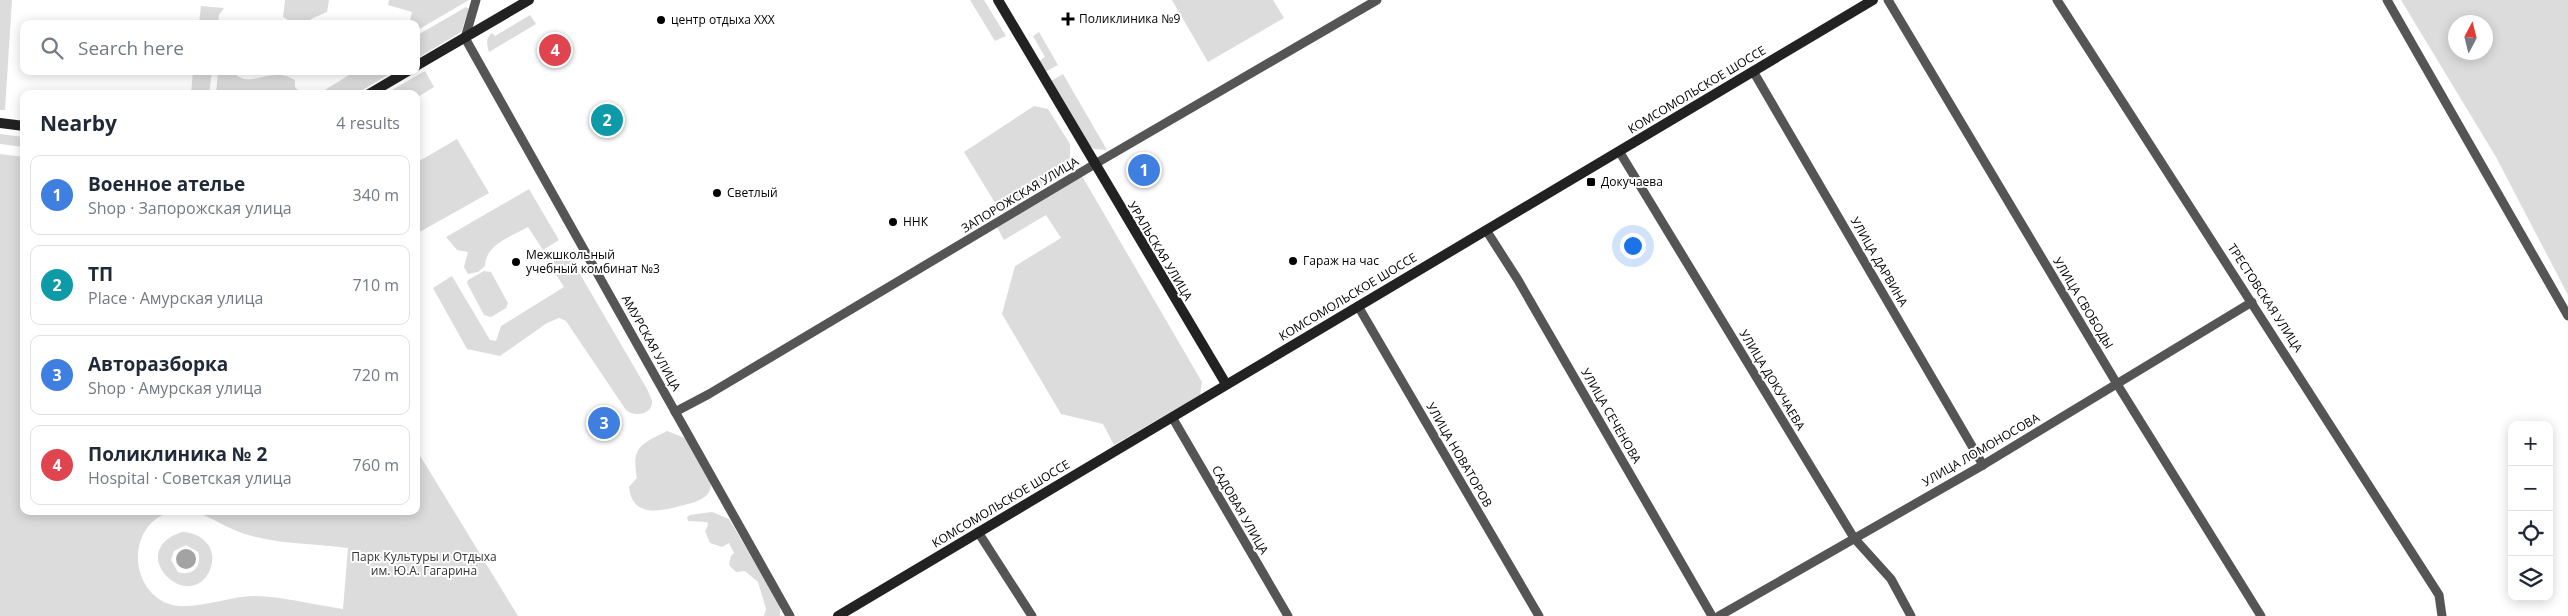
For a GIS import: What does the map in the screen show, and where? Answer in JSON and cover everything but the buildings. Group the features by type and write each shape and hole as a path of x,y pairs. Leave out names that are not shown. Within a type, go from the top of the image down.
{"main road":[{"path":"420,64 529,0"},
{"name":"УРАЛЬСКАЯ УЛИЦА","path":"998,0 1226,384"},
{"name":"КОМСОМОЛЬСКОЕ ШОССЕ","path":"838,616 1872,0"},
{"path":"376,90 401,75"},
{"path":"0,124 20,126"}],"street":[{"path":"465,38 476,0"},
{"name":"ЗАПОРОЖСКАЯ УЛИЦА","path":"675,412 709,394 1095,164 1377,0"},
{"name":"УЛИЦА СВОБОДЫ","path":"1888,0 2117,384 2261,616"},
{"name":"ТРЕСТОВСКАЯ УЛИЦА","path":"2057,0 2252,302 2438,596 2443,615"},
{"path":"2387,0 2568,316"},
{"name":"АМУРСКАЯ УЛИЦА","path":"465,38 790,616"},
{"name":"УЛИЦА ДАРВИНА","path":"1753,71 1982,465"},
{"name":"УЛИЦА ДОКУЧАЕВА","path":"1619,151 1854,538 1891,579 1911,616"},
{"name":"УЛИЦА СЕЧЕНОВА","path":"1486,230 1518,280 1712,616"},
{"name":"УЛИЦА ЛОМОНОСОВА","path":"1719,616 1982,465 2252,302"},
{"name":"УЛИЦА НОВАТОРОВ","path":"1358,306 1539,616"},
{"name":"САДОВАЯ УЛИЦА","path":"1172,417 1288,616"},
{"path":"978,532 1032,616"}],"green space":[{"path":"0,0 12,0 5,110 0,110"},
{"path":"285,0 329,0 327,12 310,20 288,20 283,17"},
{"path":"389,0 469,0 420,29 420,20 410,20 412,12 388,5"},
{"path":"970,0 984,0 1006,36 995,41"},
{"path":"1172,0 1273,0 1284,18 1208,62"},
{"path":"2401,0 2568,0 2568,295 2496,157"},
{"path":"201,6 224,8 219,15 218,20 199,20"},
{"path":"466,7 469,9 461,32 420,57 420,34"},
{"path":"530,15 536,24 489,52 487,42 488,37 492,33 495,36"},
{"path":"1039,32 1058,65 1045,72 1039,61 1045,57 1033,36"},
{"path":"425,71 434,87 420,96 420,90 392,90 420,75"},
{"path":"1063,74 1107,150 1094,149 1088,145 1051,81"},
{"path":"193,75 211,75 210,90 191,90"},
{"path":"218,75 236,75 242,78 253,79 278,75 295,80 295,87 298,90 216,90"},
{"path":"349,75 387,75 363,90 325,90"},
{"path":"1034,106 1048,109 1070,144 1070,158 1064,173 1000,211 964,152"},
{"path":"0,134 20,136 20,146 0,144"},
{"path":"457,139 489,193 420,232 420,161"},
{"name":"Парк Культуры и Отдыха им. Ю.А. Гагарина","path":"0,154 20,156 20,515 163,515 150,524 142,536 138,551 139,566 143,581 152,594 172,605 190,606 238,597 263,596 343,609 348,548 263,539 236,531 202,515 420,515 420,456 518,616 0,616"},
{"path":"1082,176 1202,382 1200,395 1114,445 1103,424 1061,414 1002,314 1015,266 1061,238 1046,215 1004,240 997,227"},
{"path":"529,189 559,240 543,250 528,227 494,247 489,252 485,266 478,272 468,274 464,267 468,252 457,250 446,237"},
{"path":"566,250 647,389 652,401 651,406 646,412 634,414 626,410 566,321 559,318 547,323 500,356 467,349 433,288 452,276 490,340 496,341 501,326 564,287 547,261"},
{"path":"484,271 491,272 508,303 506,308 491,317 484,315 467,283 468,280"},
{"path":"667,431 685,438 711,483 710,489 705,497 695,502 655,511 641,508 631,497 629,487 637,478 637,453 644,443"},
{"path":"712,512 729,519 780,605 780,616 764,616 766,609 758,582 745,571 736,572 729,565 731,556 734,553 729,543 722,547 710,543 705,531 708,525 707,522 688,521 687,517 690,515"},
{"path":"182,532 196,535 207,543 212,555 212,562 210,570 200,582 188,586 176,583 166,575 159,565 159,552 165,541","holes":["186,545 198,552 198,566 192,572 178,572 171,560 174,551"]}],"shaded area":[{"path":"186,549 193,552 196,559 193,566 186,569 179,566 176,559 179,552"}],"place":[{"name":"Поликлиника №9","path":"1068,19"},
{"name":"центр отдыха ХХХ","path":"661,20"},
{"name":"Поликлиника № 2","path":"555,50"},
{"name":"ТП","path":"607,120"},
{"name":"Военное ателье","path":"1144,170"},
{"name":"Докучаева","path":"1591,182"},
{"name":"Светлый","path":"717,193"},
{"name":"ННК","path":"893,222"},
{"name":"Гараж на час","path":"1293,261"},
{"name":"Межшкольный учебный комбинат №3","path":"516,262"},
{"name":"Авторазборка","path":"604,423"}]}
